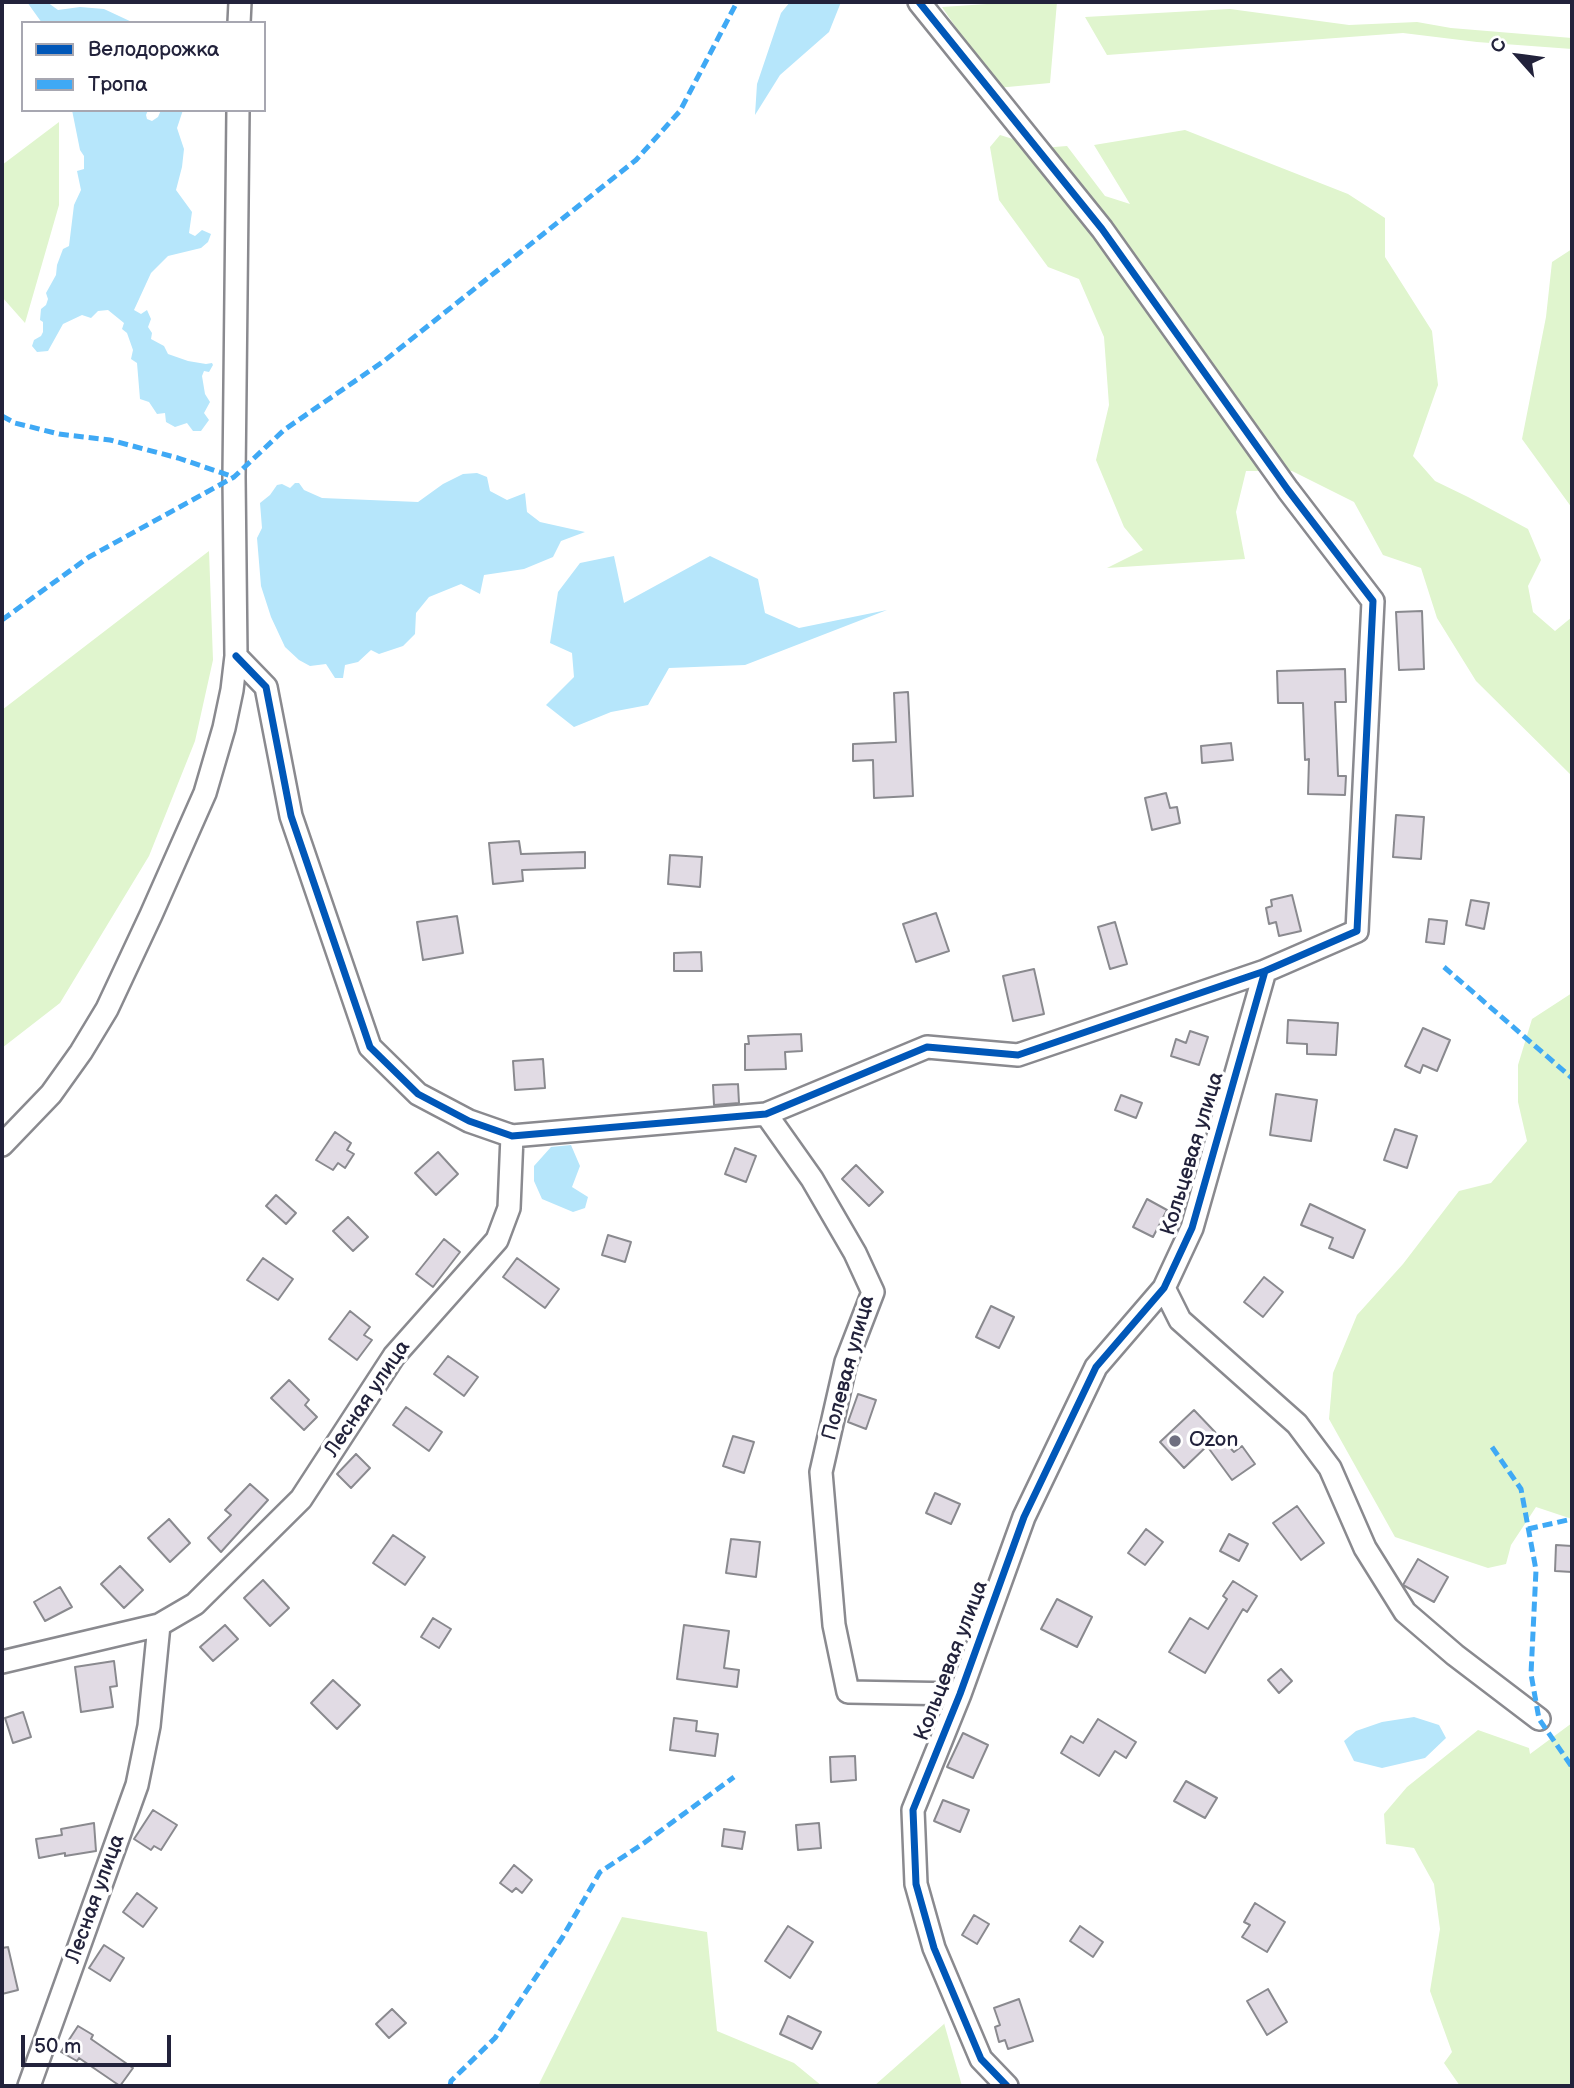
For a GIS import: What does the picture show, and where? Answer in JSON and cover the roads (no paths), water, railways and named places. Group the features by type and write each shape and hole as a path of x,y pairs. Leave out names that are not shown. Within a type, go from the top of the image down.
{"street":[{"path":"239,21 240,2"},
{"path":"236,656 266,687 291,816 370,1047 418,1094 469,1121 512,1136 766,1114 927,1047 1018,1055 1265,971 1357,931 1373,601 1288,489 1102,229 919,2"},
{"path":"2,1145 51,1094 107,1009 205,793 225,728 236,656 234,477 239,112"},
{"name":"Кольцевая улица","path":"1007,2086 981,2059 934,1948 916,1884 913,1810 960,1694 1024,1517 1097,1367 1164,1288 1192,1228 1265,971"},
{"name":"Полевая улица","path":"766,1114 812,1179 855,1253 873,1292 846,1362 821,1472 834,1625 848,1692 960,1694"},
{"name":"Лесная улица","path":"2,1662 159,1625 195,1604 301,1499 394,1356 497,1240 509,1208 512,1136"},
{"path":"1164,1288 1180,1320 1297,1424 1322,1457 1330,1468 1365,1548 1405,1612 1455,1655 1539,1719"},
{"name":"Лесная улица","path":"30,2086 136,1785 149,1726 159,1625"}],"water":[{"path":"27,2 47,2 58,10 80,7 104,9 130,21 41,21"},
{"path":"790,2 841,2 829,32 780,75 755,115 757,84 781,13"},
{"path":"72,112 147,112 147,119 152,121 160,112 182,112 177,128 184,149 176,190 192,212 189,233 195,236 202,230 211,234 208,242 201,248 168,256 151,273 134,310 141,314 147,310 151,319 148,327 152,333 151,339 164,346 168,354 188,361 212,363 209,372 204,371 202,376 205,394 210,402 204,413 209,420 201,431 193,431 187,423 175,427 166,422 165,413 157,414 149,402 140,399 137,363 131,359 133,350 127,333 122,329 124,323 108,310 98,311 91,318 82,315 63,324 48,351 37,352 32,346 34,340 43,332 41,309 46,305 46,293 56,275 63,249 69,246 74,205 81,190 77,171 84,169 84,156 80,150"},
{"path":"477,473 487,477 490,491 507,500 525,493 527,512 540,522 585,532 561,541 553,557 524,569 484,575 480,594 461,584 429,597 416,613 415,634 403,646 379,654 371,650 358,662 345,665 343,678 335,678 326,664 310,666 285,647 261,586 257,538 262,528 260,503 277,485 290,488 299,483 304,490 322,498 418,502 463,474"},
{"path":"614,556 624,603 710,556 758,579 765,613 799,628 887,610 745,665 669,668 648,705 611,712 574,727 546,705 574,677 572,653 550,643 558,592 580,563"},
{"path":"571,1145 580,1166 572,1187 588,1197 585,1208 573,1212 542,1199 534,1181 534,1166 551,1147"},
{"path":"1414,1717 1439,1725 1446,1738 1425,1758 1382,1768 1354,1761 1344,1741 1356,1731 1382,1722"}],"place":[{"name":"Ozon","path":"1175,1441"}]}
